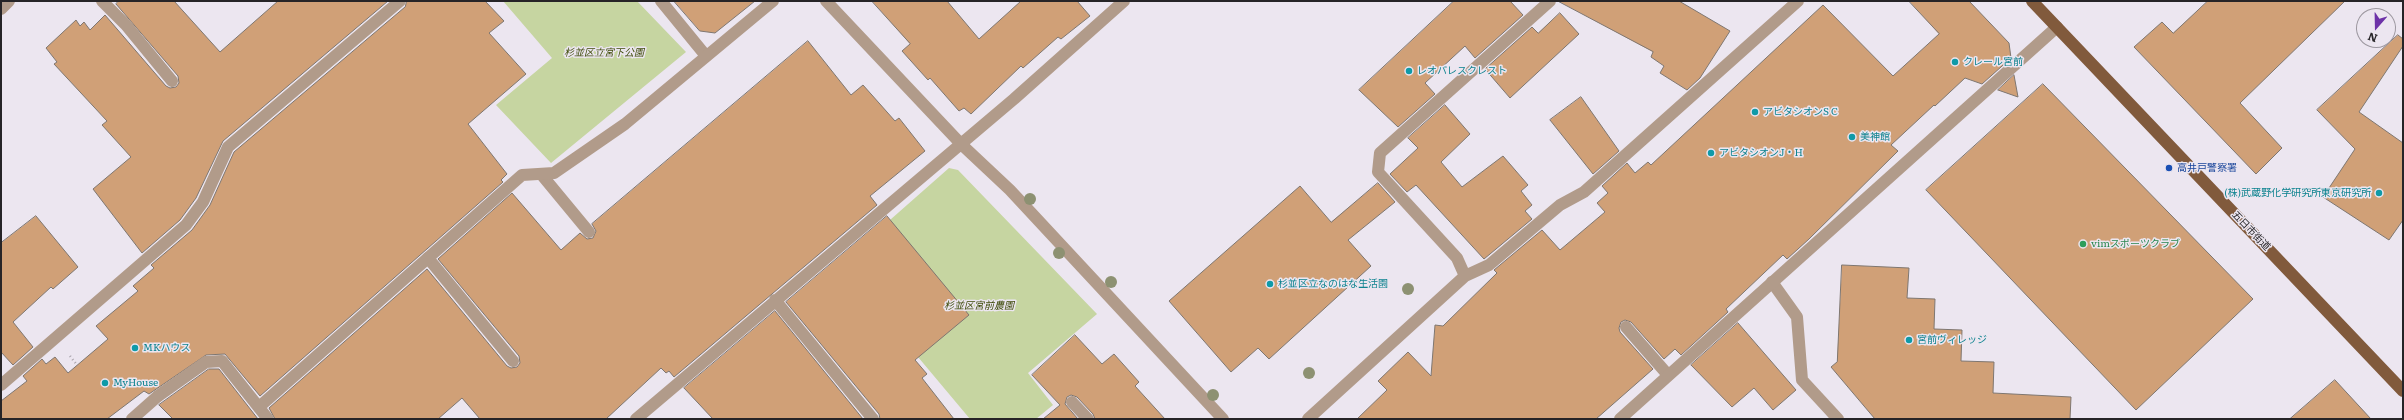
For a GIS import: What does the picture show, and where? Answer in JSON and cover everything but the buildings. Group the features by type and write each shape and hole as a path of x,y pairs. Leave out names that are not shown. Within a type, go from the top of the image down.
{"main road":[{"name":"五日市街道","path":"2032,1 2403,391"}],"street":[{"path":"1,9 9,1"},
{"path":"102,1 126,25 172,81"},
{"path":"1,385 186,225 203,202 228,147 400,1"},
{"path":"661,1 706,56"},
{"path":"259,407 522,175 554,173 625,124 772,1"},
{"path":"826,1 961,144 1010,190 1223,419"},
{"path":"636,419 961,144 1124,1"},
{"path":"1464,276 1457,258 1378,172 1380,153 1550,1"},
{"path":"1308,419 1464,276 1489,265 1560,205 1584,192 1798,1"},
{"path":"1624,418 1668,375 2056,27"},
{"path":"541,174 590,232"},
{"path":"428,258 513,361"},
{"path":"1772,282 1797,317 1802,380 1838,419"},
{"path":"775,300 873,419"},
{"path":"1626,327 1668,375"},
{"path":"132,419 158,396 206,362 222,361 268,419"},
{"path":"1072,402 1088,419"}],"green space":[{"name":"杉並区立宮下公園","path":"503,1 637,1 686,52 551,163 496,105 552,58"},
{"name":"杉並区宮前農園","path":"949,168 958,170 1097,314 1028,373 1053,405 1036,419 970,419 840,264"}],"place":[{"name":"クレール宮前","path":"1955,62"},
{"name":"レオパレスクレスト","path":"1409,71"},
{"name":"アビタシオンS C","path":"1755,112"},
{"name":"美神館","path":"1852,137"},
{"name":"アビタシオンJ・H","path":"1711,153"},
{"name":"高井戸警察署","path":"2169,168"},
{"name":"(株)武蔵野化学研究所東京研究所","path":"2379,193"},
{"name":"vimスポーツクラブ","path":"2083,244"},
{"name":"杉並区立なのはな生活園","path":"1270,284"},
{"name":"宮前ヴィレッジ","path":"1909,340"},
{"name":"MKハウス","path":"135,348"},
{"name":"MyHouse","path":"105,383"}]}
